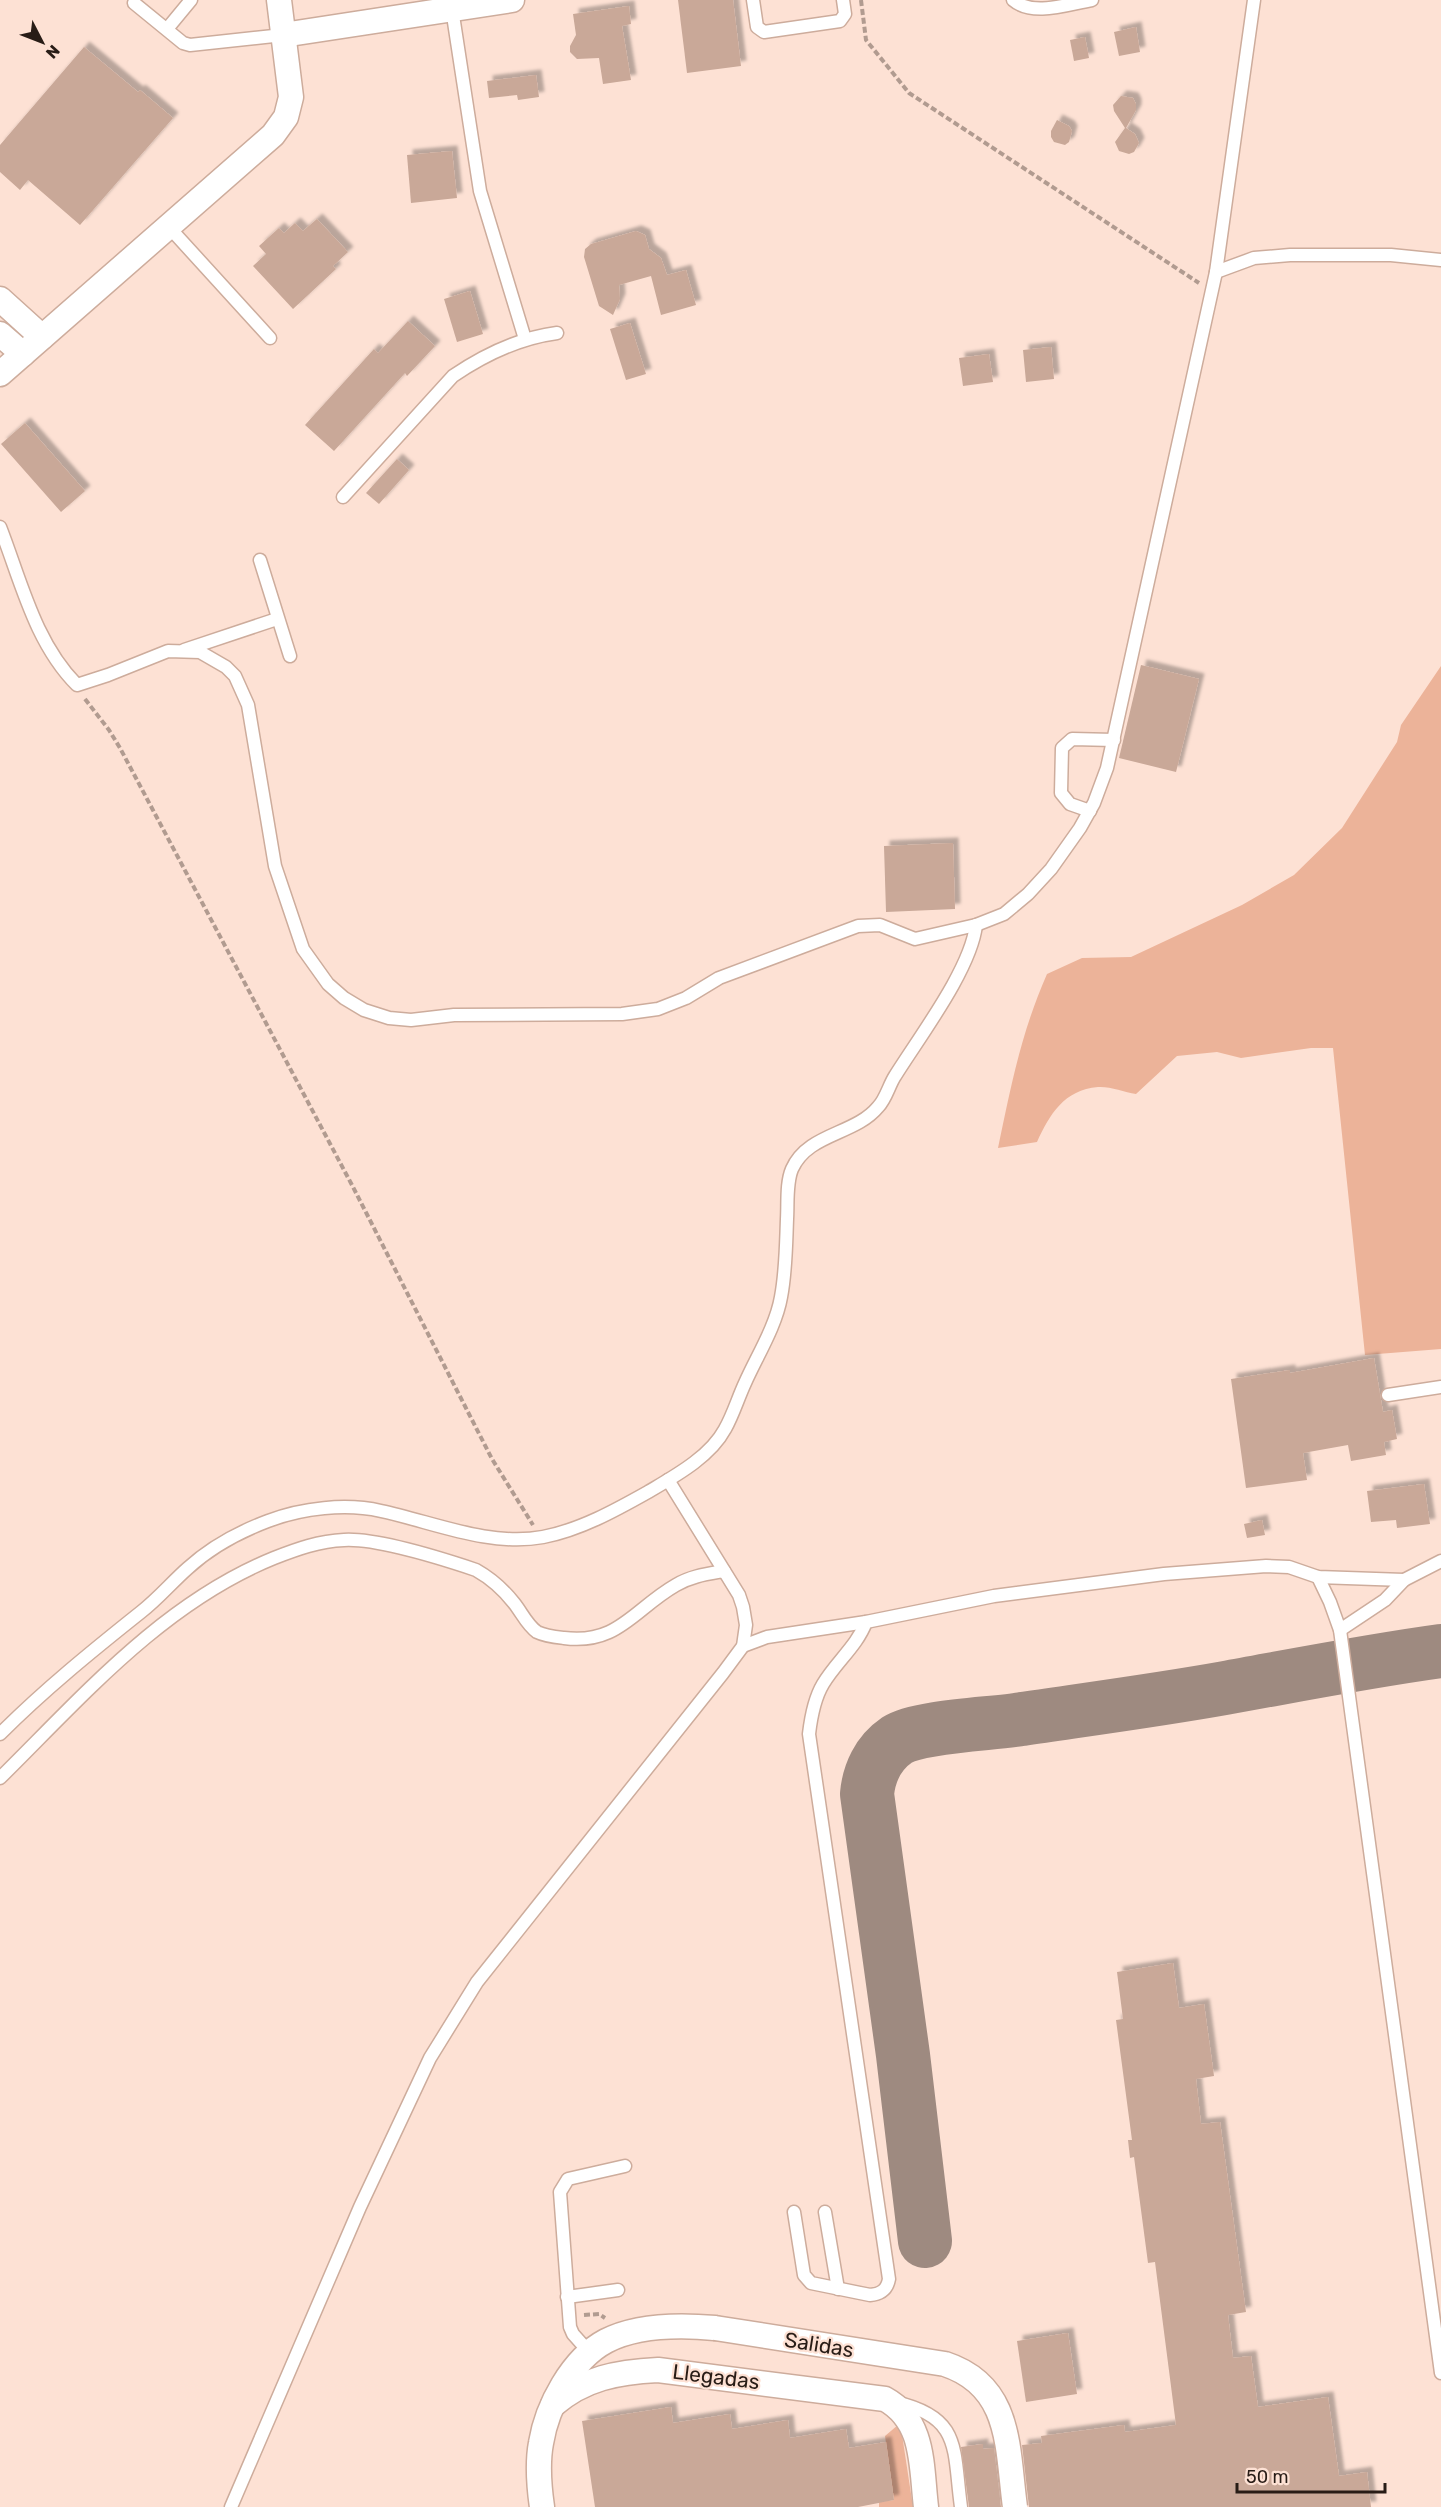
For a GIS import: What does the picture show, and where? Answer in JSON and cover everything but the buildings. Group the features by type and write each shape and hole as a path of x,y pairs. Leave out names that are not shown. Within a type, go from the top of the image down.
{"street":[{"path":"0,374 273,135 286,117 291,98 279,0"},
{"path":"283,35 512,0"},
{"path":"0,299 42,337"},
{"path":"0,334 23,354"},
{"name":"Salidas","path":"542,2507 539,2475 540,2446 544,2428 572,2373 590,2353 607,2341 635,2332 688,2326 715,2328 945,2364 973,2377 993,2397 1000,2413 1015,2507"},
{"name":"Llegadas","path":"554,2405 566,2394 595,2379 624,2372 658,2370 885,2399"},
{"path":"885,2399 902,2409 915,2430 926,2507"}],"lane":[{"path":"167,29 191,0"},
{"path":"753,0 756,27 764,32 840,21 845,14 843,0"},
{"path":"1013,0 1021,6 1033,9 1092,0"},
{"path":"0,527 44,643 65,673 77,685 168,651 183,650 200,652 226,667 235,676 248,705 275,866 295,931 303,949 328,984 344,998 364,1010 389,1018 411,1020 454,1016 622,1014 658,1009 686,998 719,978 858,926 880,925 915,939 976,926 1004,914 1028,894 1051,869 1090,811 1107,768 1216,272 1254,0"},
{"path":"134,3 183,42 196,45 283,35"},
{"path":"452,9 480,191 525,339"},
{"path":"168,226 270,338"},
{"path":"1216,272 1254,258 1290,255 1391,255 1441,260"},
{"path":"343,496 453,376 470,364 525,339 557,333"},
{"path":"260,560 290,656"},
{"path":"183,650 277,618"},
{"path":"1090,811 1070,804 1061,793 1062,748 1072,739 1114,740"},
{"path":"0,1734 68,1671 144,1610 204,1554 270,1520 321,1509 357,1508 381,1511 460,1532 502,1537 541,1537 582,1524 623,1506 668,1480 709,1450 725,1430 781,1301 786,1253 788,1192 792,1169 808,1148 825,1137 849,1128 878,1108 892,1081 958,975 974,944 976,926"},
{"path":"1388,1395 1441,1387"},
{"path":"231,2507 360,2207 430,2058 477,1982 743,1646 746,1625 740,1595 668,1480"},
{"path":"0,1778 156,1628 213,1588 258,1565 301,1547 344,1540 366,1541 476,1570 493,1580 515,1605 526,1622 538,1632 576,1640 595,1639 608,1634 677,1584 694,1576 724,1571"},
{"path":"1340,1630 1385,1600 1404,1580 1441,1561"},
{"path":"743,1646 767,1637 866,1622 994,1596 1164,1574 1266,1566 1289,1567 1318,1577 1404,1580"},
{"path":"1318,1577 1340,1630 1441,2373"},
{"path":"794,2212 804,2275 811,2283 870,2295 878,2294 888,2286 889,2279 809,1734 811,1713 823,1685 855,1643 866,1622"},
{"path":"590,2353 573,2334 570,2327 560,2192 568,2179 625,2166"},
{"path":"825,2212 838,2289"},
{"path":"567,2298 618,2290"},
{"name":"Llegadas","path":"885,2399 911,2405 930,2413 948,2430 953,2447 961,2507"}],"path":[{"path":"861,0 866,40 909,93 1211,291"},
{"path":"77,685 110,730 120,748 353,1187 492,1459 541,1537"}],"shaded area":[{"path":"1441,666 1441,1349 1365,1355 1333,1048 1311,1048 1241,1058 1217,1052 1177,1056 1136,1094 1102,1087 1086,1089 1067,1098 1060,1105 1047,1122 1037,1142 998,1148 1023,1039 1047,974 1082,958 1131,957 1242,905 1294,875 1342,828 1397,742 1401,725"},
{"path":"898,2425 901,2428 913,2507 879,2507 879,2502 894,2500 885,2436"}],"taxiway":[{"path":"925,2241 903,2055 867,1794 872,1771 890,1745 907,1735 957,1726 1009,1721 1149,1700 1441,1651"}]}
